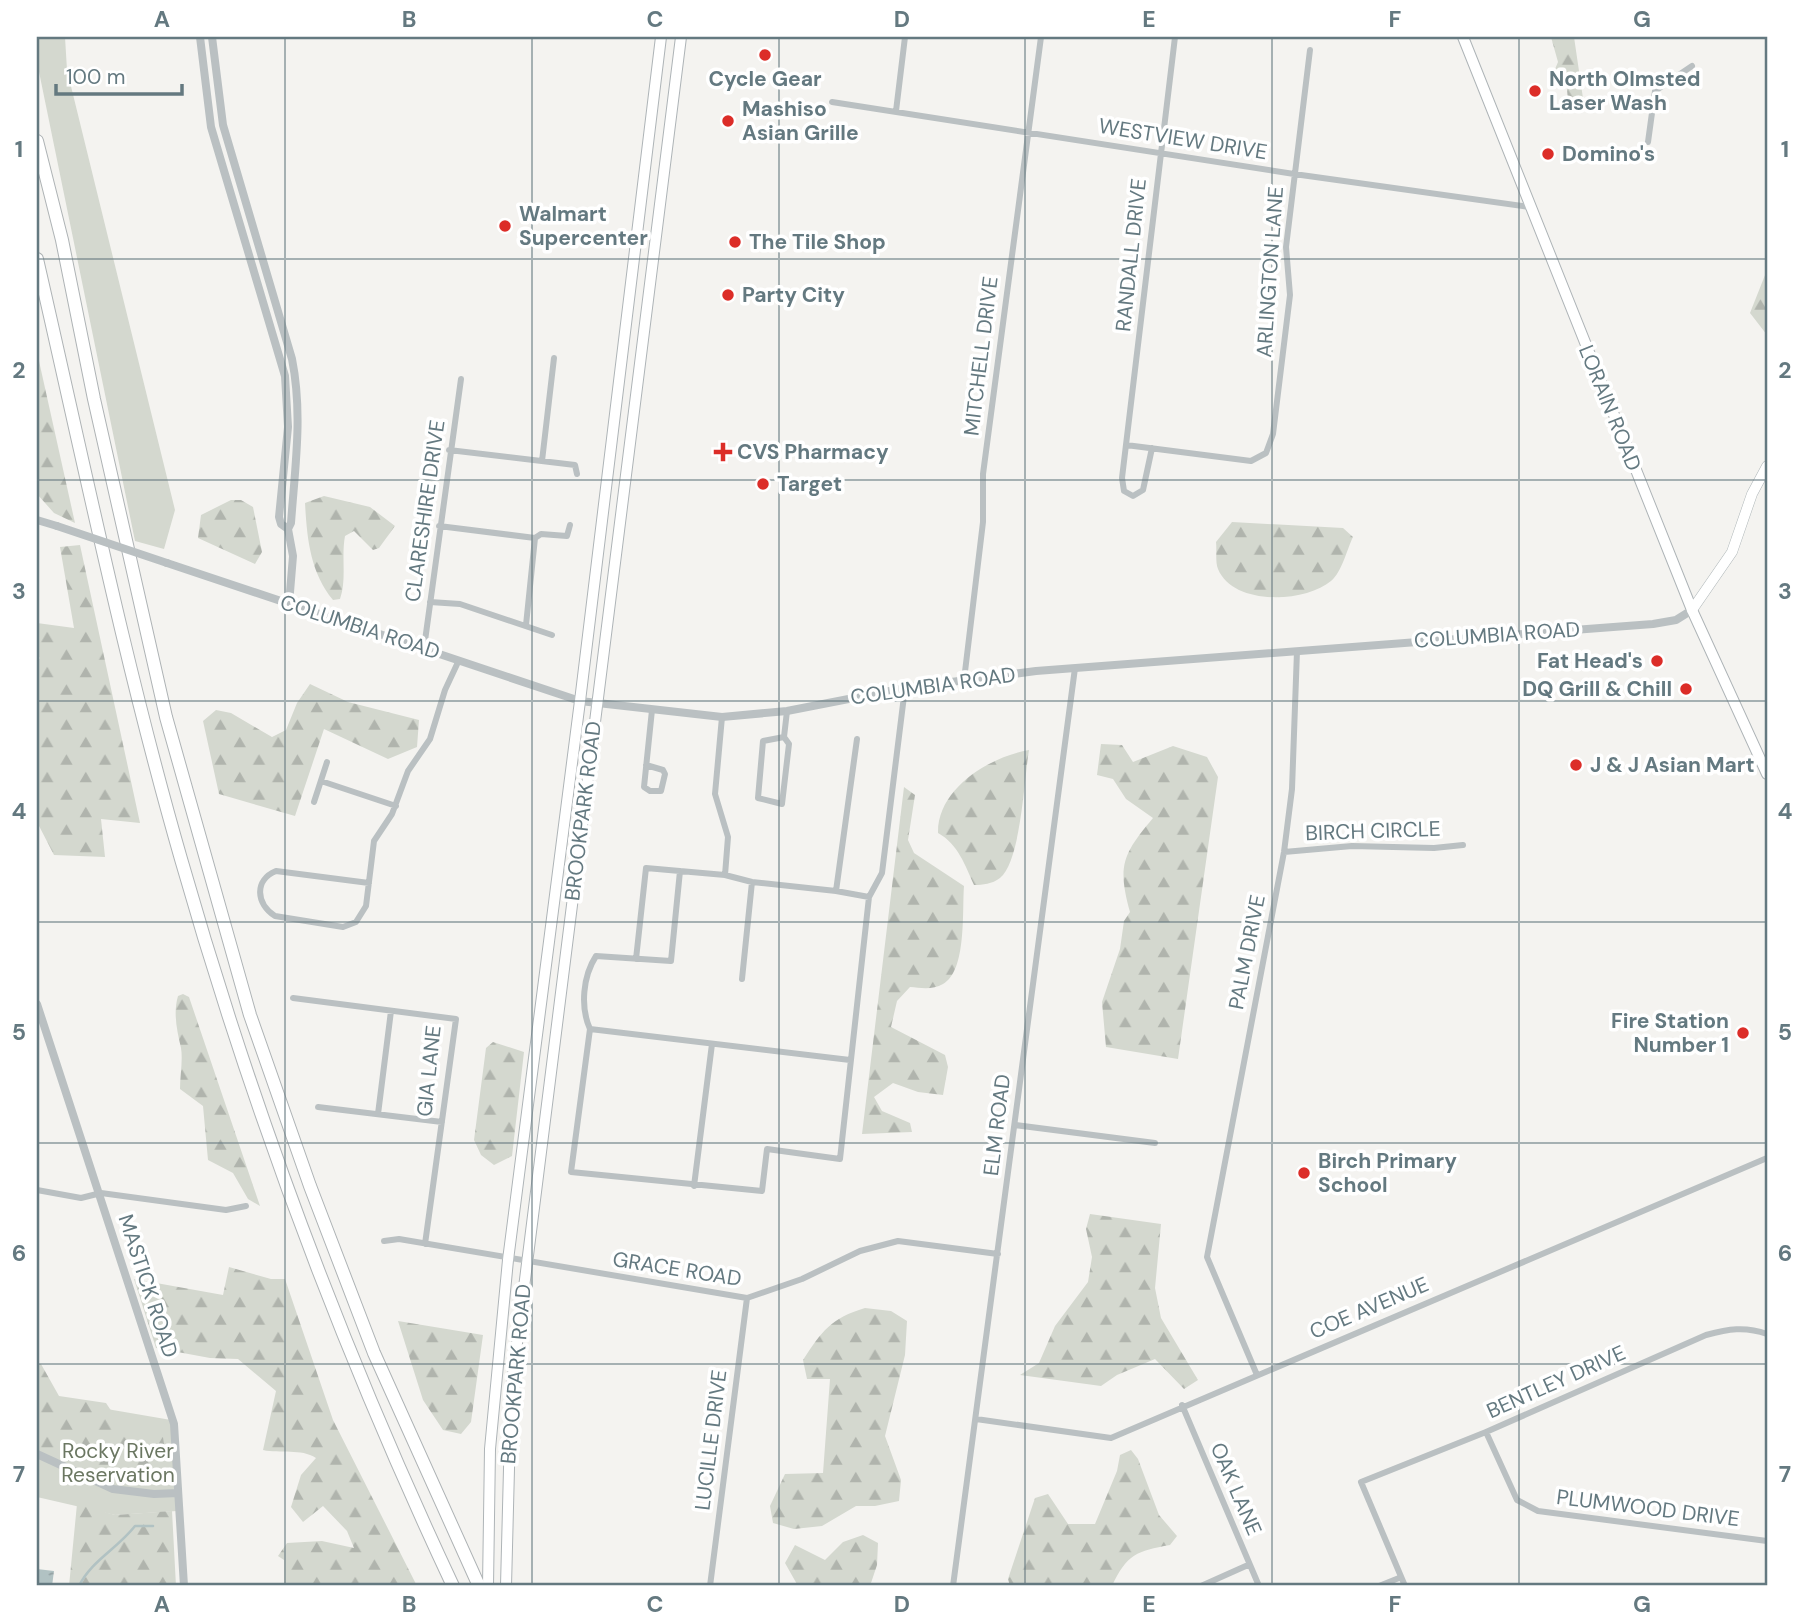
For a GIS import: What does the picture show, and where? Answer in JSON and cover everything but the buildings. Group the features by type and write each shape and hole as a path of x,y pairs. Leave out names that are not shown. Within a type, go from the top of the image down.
{"highway":[{"path":"37,141 62,240 94,399 166,717 250,1015 310,1186 374,1353 479,1586"},
{"path":"37,259 142,716 230,1022 289,1197 356,1365 453,1586"}],"main road":[{"name":"BROOKPARK ROAD","path":"488,1586 490,1449 508,1260 661,37"},
{"name":"BROOKPARK ROAD","path":"506,1586 511,1391 681,37"},
{"name":"LORAIN ROAD","path":"1463,37 1692,610 1767,774"},
{"path":"1692,610 1732,552 1752,494 1767,466"}],"street":[{"path":"200,37 211,127 285,376 288,427 279,508 281,524 288,529"},
{"path":"212,37 223,125 297,385 298,441 291,523 288,529 293,566 289,604"},
{"path":"896,111 905,37"},
{"name":"MITCHELL DRIVE","path":"964,680 983,522 985,461 1041,37"},
{"name":"RANDALL DRIVE","path":"1152,449 1143,490 1133,496 1124,491 1122,478 1175,37"},
{"name":"ARLINGTON LANE","path":"1152,449 1251,461 1266,453 1273,434 1290,295 1286,247 1310,50"},
{"path":"1648,142 1655,91 1692,65"},
{"name":"WESTVIEW DRIVE","path":"832,102 1294,174 1529,207"},
{"path":"542,461 554,358"},
{"name":"CLARESHIRE DRIVE","path":"424,648 449,450 461,379"},
{"path":"1126,445 1152,449"},
{"path":"449,450 575,465 577,474"},
{"name":"COLUMBIA ROAD","path":"37,520 580,701 722,717 787,710 964,680 1074,668 1653,624 1676,620 1692,610"},
{"path":"439,526 535,538 541,534 567,536 570,525"},
{"path":"526,625 535,538"},
{"path":"430,602 460,604 552,635"},
{"name":"PALM DRIVE","path":"1257,1375 1207,1256 1284,852 1292,789 1297,651"},
{"path":"369,883 276,871 264,879 259,893 265,910 275,916 344,927 356,922 366,906 369,883 374,841 396,806 408,771 430,739 445,690 459,660"},
{"name":"ELM ROAD","path":"953,1586 1074,668"},
{"path":"680,871 671,961 596,956 590,965 583,1012 590,1028 571,1172 762,1191 767,1149 840,1159 869,897 882,873 905,688"},
{"path":"646,765 663,770 665,774 661,791 650,791 643,787 652,710"},
{"path":"784,737 763,741 757,789 758,798 766,803 782,804 789,744 784,737 787,710"},
{"path":"722,717 715,794 728,837 725,875"},
{"path":"836,891 857,739"},
{"path":"314,802 327,761"},
{"path":"321,781 396,806"},
{"name":"BIRCH CIRCLE","path":"1284,852 1352,846 1434,848 1463,845"},
{"path":"636,959 646,868 725,875 752,882 869,897"},
{"path":"742,979 752,882"},
{"name":"GIA LANE","path":"293,998 456,1019 425,1244"},
{"name":"MASTICK ROAD","path":"37,1004 101,1193 174,1424 184,1586"},
{"path":"378,1114 391,1011"},
{"path":"590,1028 850,1060"},
{"path":"694,1186 712,1044"},
{"path":"318,1107 442,1122"},
{"path":"1014,1125 1155,1143"},
{"name":"COE AVENUE","path":"976,1419 1111,1438 1182,1405 1767,1158"},
{"path":"37,1190 81,1198 101,1193 226,1210 246,1206"},
{"name":"GRACE ROAD","path":"384,1241 425,1244 747,1298 802,1279 860,1251 898,1241 998,1254"},
{"name":"LUCILLE DRIVE","path":"710,1586 747,1298"},
{"name":"BENTLEY DRIVE","path":"1399,1578 1361,1482 1486,1432 1706,1335 1730,1329 1752,1329 1767,1334"},
{"name":"OAK LANE","path":"1182,1405 1259,1586"},
{"name":"PLUMWOOD DRIVE","path":"1486,1432 1517,1500 1538,1511 1767,1541"},
{"path":"37,1454 113,1489 153,1494 178,1493"},
{"path":"1201,1586 1248,1565"},
{"path":"1380,1586 1399,1578 1405,1586"}],"green space":[{"path":"37,37 65,37 67,70 175,510 164,549 135,541 37,62"},
{"path":"1551,37 1574,37 1584,105 1579,110 1569,111 1566,79 1553,74 1558,62"},
{"path":"1767,270 1767,335 1750,313"},
{"path":"37,352 75,523 54,513 37,494"},
{"path":"324,496 370,507 395,526 379,548 373,550 354,531 345,536 342,591 340,599 333,600 315,566 306,516 305,503"},
{"path":"231,500 241,500 253,507 262,552 255,564 198,538 201,515"},
{"path":"1232,522 1343,528 1353,537 1335,577 1319,588 1288,597 1253,595 1238,590 1226,581 1218,569 1216,542"},
{"path":"80,545 140,823 101,819 105,857 54,855 37,822 37,660 40,658 37,656 37,623 74,628 60,547"},
{"path":"310,684 348,702 419,720 417,747 388,759 324,729 295,816 219,794 203,721 216,710 231,713 272,737 286,730 297,703"},
{"path":"1101,744 1122,745 1133,762 1173,746 1207,757 1218,777 1178,1059 1106,1047 1102,1002 1120,949 1124,921 1130,912 1124,883 1125,861 1135,841 1153,818 1126,799 1113,779 1097,775"},
{"path":"1029,750 1013,855 1000,878 994,882 974,885 956,849 938,833 946,802 956,789 982,768"},
{"path":"904,787 915,795 908,840 914,853 964,886 963,925 960,954 951,977 935,987 910,987 897,1001 891,1027 945,1055 948,1067 943,1095 918,1092 893,1083 874,1097 882,1111 910,1123 912,1132 862,1134"},
{"path":"183,994 189,997 260,1206 248,1199 233,1173 208,1160 203,1106 180,1089 182,1053 176,1009 178,996"},
{"path":"493,1042 524,1052 512,1156 494,1165 481,1155 474,1140 486,1048"},
{"path":"1090,1214 1161,1224 1155,1288 1161,1318 1198,1380 1184,1389 1155,1359 1117,1375 1101,1386 1020,1375 1039,1363 1055,1326 1088,1282 1092,1257 1086,1229"},
{"path":"229,1267 271,1279 285,1279 333,1420 417,1586 284,1586 284,1560 278,1556 287,1543 322,1541 354,1548 347,1531 323,1506 303,1522 291,1507 301,1475 316,1458 304,1453 263,1450 276,1391 238,1359 210,1358 156,1348 134,1279 223,1295"},
{"path":"865,1308 891,1311 907,1321 905,1355 885,1436 901,1480 899,1501 875,1506 856,1506 822,1526 794,1529 773,1523 770,1506 785,1474 823,1473 830,1379 807,1379 803,1360 835,1321"},
{"path":"398,1321 483,1335 471,1422 461,1434 443,1430 423,1400"},
{"path":"37,1364 41,1364 59,1396 106,1403 124,1430 163,1437 169,1479 159,1486 114,1481 37,1446"},
{"name":"Rocky River Reservation","path":"37,1397 171,1420 177,1511 115,1515 37,1497"},
{"path":"1131,1450 1138,1459 1159,1515 1177,1536 1170,1545 1149,1549 1134,1556 1123,1567 1112,1586 1010,1586 1008,1579 1035,1498 1048,1494 1068,1524 1095,1524 1117,1471 1120,1455"},
{"path":"77,1504 115,1515 172,1511 176,1586 69,1586"},
{"path":"863,1535 878,1543 877,1565 870,1586 798,1586 785,1563 795,1545 825,1560 843,1542"}],"water":[{"path":"37,1569 54,1571 52,1586 37,1586"}],"waterway":[{"path":"79,1586 90,1569 135,1526 153,1526"}],"place":[{"name":"Cycle Gear","path":"765,55"},
{"name":"North Olmsted Laser Wash","path":"1535,91"},
{"name":"Mashiso Asian Grille","path":"728,121"},
{"name":"Domino's","path":"1548,154"},
{"name":"Walmart Supercenter","path":"505,226"},
{"name":"The Tile Shop","path":"735,242"},
{"name":"Party City","path":"728,295"},
{"name":"CVS Pharmacy","path":"723,452"},
{"name":"Target","path":"763,484"},
{"name":"Fat Head's","path":"1657,661"},
{"name":"DQ Grill & Chill","path":"1686,689"},
{"name":"J & J Asian Mart","path":"1576,765"},
{"name":"Fire Station Number 1","path":"1743,1033"},
{"name":"Birch Primary School","path":"1304,1173"}]}
